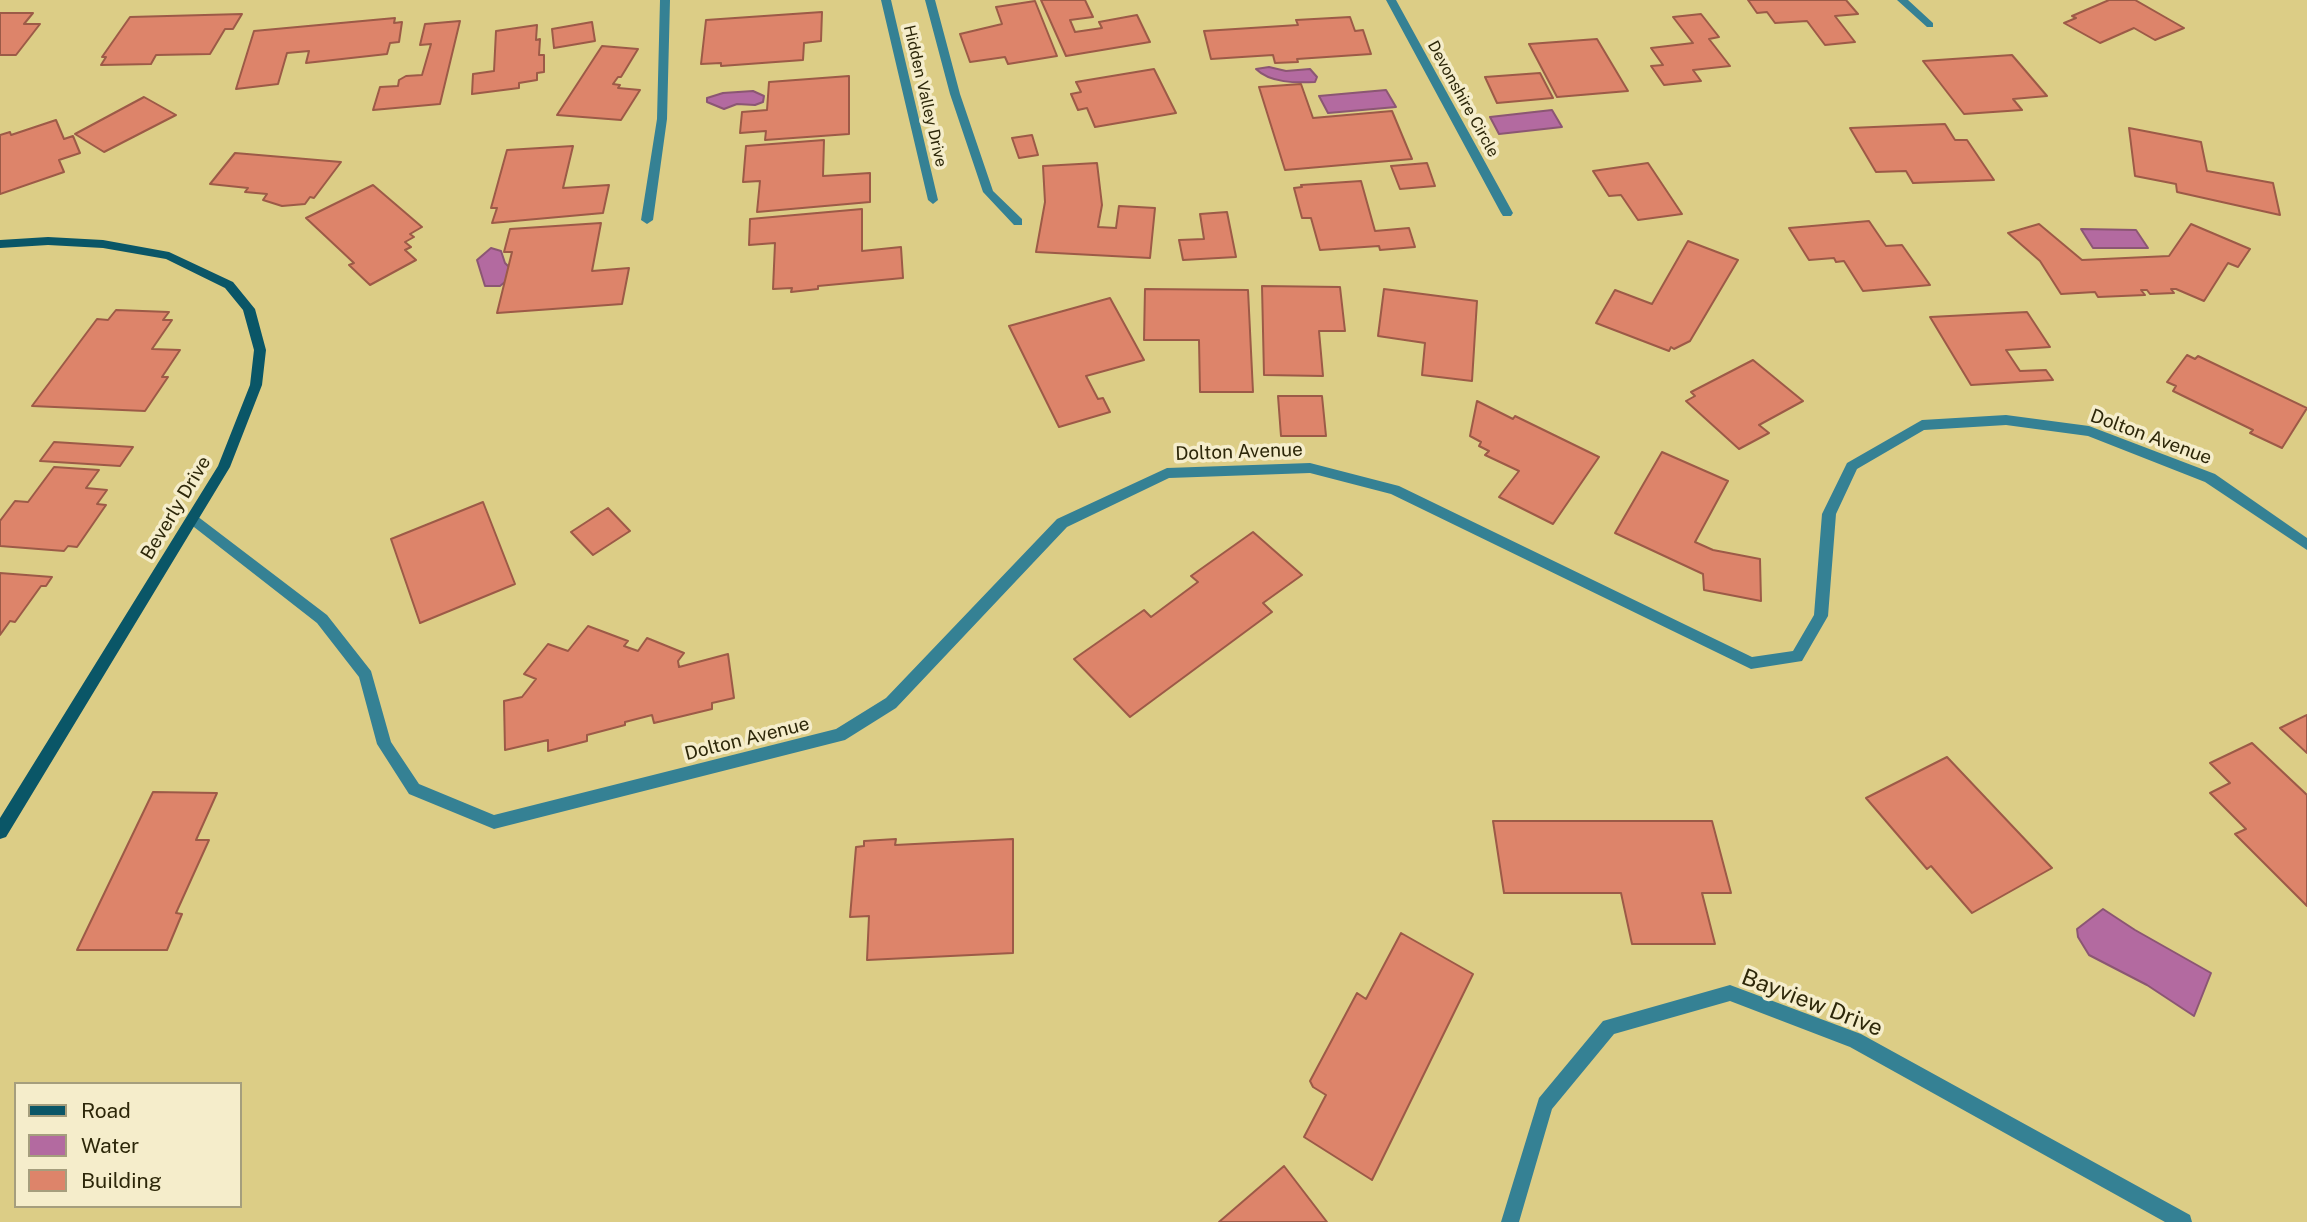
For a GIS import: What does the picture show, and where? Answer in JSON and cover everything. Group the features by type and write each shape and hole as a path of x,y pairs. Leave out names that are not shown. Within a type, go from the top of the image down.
{"street":[{"path":"647,220 662,119 665,0"},
{"name":"Hidden Valley Drive","path":"886,0 933,200"},
{"path":"930,0 955,94 988,192 1017,222"},
{"name":"Devonshire Circle","path":"1391,0 1507,213"},
{"path":"1902,0 1930,25"},
{"name":"Beverly Drive","path":"0,244 48,241 103,244 169,256 229,285 249,309 260,350 256,385 224,467 0,832"},
{"name":"Dolton Avenue","path":"192,520 322,619 366,675 384,744 414,789 494,822 840,735 891,703 1062,523 1167,473 1310,468 1394,490 1751,663 1797,657 1821,616 1829,514 1852,466 1922,425 2006,420 2089,431 2210,478 2307,545"},
{"name":"Bayview Drive","path":"1510,1222 1545,1104 1609,1027 1730,993 1855,1040 2183,1222"}],"water":[{"path":"1269,67 1286,71 1310,69 1317,77 1315,82 1284,81 1268,77 1256,69"},
{"path":"1386,90 1396,107 1328,113 1319,96"},
{"path":"753,91 764,96 763,102 755,105 737,104 724,109 707,102 707,98 723,93"},
{"path":"1552,110 1562,127 1499,134 1490,117"},
{"path":"2081,229 2136,230 2148,248 2093,248"},
{"path":"491,248 501,251 505,263 511,269 511,277 500,286 485,286 477,260"},
{"path":"2103,909 2211,973 2194,1016 2147,985 2089,955 2078,937 2077,929"}],"building":[{"path":"1041,0 1085,0 1093,17 1070,20 1075,32 1102,28 1099,22 1137,15 1150,42 1066,56"},
{"path":"1748,0 1846,0 1858,14 1835,16 1855,42 1825,45 1807,21 1775,23 1767,12 1757,13"},
{"path":"2109,0 2135,0 2184,28 2155,40 2134,28 2100,43 2064,23 2076,18 2072,16"},
{"path":"1035,1 1057,56 1008,64 1005,57 970,62 960,34 1002,24 996,7"},
{"path":"822,12 821,41 804,43 803,60 721,66 721,63 701,64 706,20"},
{"path":"0,13 33,13 24,24 40,24 16,55 0,55"},
{"path":"242,14 233,29 225,29 210,54 156,55 151,64 101,65 106,57 102,57 130,17"},
{"path":"1701,14 1719,37 1709,39 1730,66 1693,70 1701,81 1664,85 1651,66 1663,65 1651,48 1693,43 1673,17"},
{"path":"1350,17 1355,31 1363,30 1371,54 1275,63 1273,55 1211,59 1204,31 1298,25 1296,20"},
{"path":"395,18 394,23 402,22 399,42 390,43 387,54 306,63 309,51 287,53 278,84 236,89 254,31"},
{"path":"460,21 440,104 373,110 380,87 398,86 399,80 406,76 422,75 431,44 420,45 425,24"},
{"path":"592,22 595,41 554,48 552,29"},
{"path":"537,25 536,40 540,39 539,55 544,55 544,72 537,73 537,80 519,83 519,88 472,94 473,74 494,71 496,31"},
{"path":"1597,39 1628,91 1557,97 1529,44"},
{"path":"602,46 638,49 621,77 613,84 620,85 618,88 640,90 621,120 557,115"},
{"path":"2012,55 2047,96 2013,99 2022,110 1964,114 1923,61"},
{"path":"1154,69 1176,113 1095,127 1087,108 1078,110 1071,94 1081,92 1076,82"},
{"path":"1540,73 1553,98 1497,103 1485,77"},
{"path":"849,76 849,134 765,140 766,131 740,133 742,112 767,110 769,82"},
{"path":"1301,84 1313,118 1392,111 1412,159 1285,170 1259,87"},
{"path":"144,97 176,115 104,152 75,134"},
{"path":"56,120 64,139 73,136 80,153 59,160 64,172 0,194 0,135 10,132 11,135"},
{"path":"1945,124 1955,140 1967,140 1994,180 1913,183 1906,171 1876,172 1850,128"},
{"path":"2129,128 2201,142 2207,171 2273,183 2280,215 2177,192 2176,184 2135,176"},
{"path":"1032,135 1038,155 1019,158 1012,138"},
{"path":"824,140 823,176 870,173 870,202 757,212 760,181 743,182 746,146"},
{"path":"573,146 563,188 609,185 603,213 492,223 497,208 491,208 507,150"},
{"path":"235,153 341,162 314,198 310,197 305,204 282,206 263,200 267,194 245,192 248,188 210,184"},
{"path":"1097,163 1102,205 1098,227 1116,228 1119,206 1155,208 1150,258 1036,252 1045,202 1043,166"},
{"path":"1427,163 1435,186 1400,189 1391,166"},
{"path":"1648,163 1682,214 1638,220 1621,195 1609,196 1593,171"},
{"path":"1361,181 1375,231 1409,228 1415,247 1380,250 1379,246 1320,250 1311,218 1302,218 1294,188 1302,187 1301,185"},
{"path":"373,185 422,227 410,234 414,237 405,242 411,247 405,250 416,260 370,285 349,265 354,263 306,218"},
{"path":"862,209 862,251 901,247 903,278 818,286 818,289 791,292 792,288 773,289 775,243 749,245 750,219"},
{"path":"1227,212 1236,257 1183,260 1179,240 1204,239 1200,214"},
{"path":"1869,221 1886,246 1902,245 1930,285 1863,291 1844,261 1836,262 1834,258 1809,260 1789,228"},
{"path":"601,223 592,271 629,268 622,304 497,313 512,252 504,252 510,229"},
{"path":"2039,224 2082,260 2169,256 2191,224 2250,249 2238,267 2228,263 2204,301 2176,289 2171,289 2174,293 2150,294 2147,290 2141,290 2145,295 2098,297 2095,292 2061,294 2040,261 2008,233"},
{"path":"1688,241 1738,260 1690,341 1674,349 1671,347 1669,351 1596,323 1615,290 1652,304"},
{"path":"1262,286 1340,287 1345,331 1319,331 1323,376 1264,375"},
{"path":"1145,289 1248,290 1253,392 1200,392 1199,340 1144,340"},
{"path":"1384,289 1477,301 1472,381 1422,375 1425,343 1378,336"},
{"path":"1110,298 1144,360 1086,376 1098,399 1103,398 1110,412 1059,427 1009,326"},
{"path":"116,310 169,312 163,320 172,320 152,349 180,350 162,377 168,377 145,411 32,406 97,319 108,320"},
{"path":"2027,312 2050,347 2006,350 2020,371 2046,370 2053,380 1971,385 1930,317"},
{"path":"2187,355 2195,359 2198,356 2307,408 2282,448 2250,433 2253,430 2173,391 2176,386 2167,382"},
{"path":"1753,360 1803,401 1759,425 1769,433 1739,449 1686,401 1695,396 1691,392"},
{"path":"1278,396 1322,396 1326,436 1281,436"},
{"path":"1477,401 1513,419 1515,416 1599,457 1553,524 1499,497 1519,471 1485,455 1489,451 1479,446 1481,442 1470,436"},
{"path":"54,442 133,447 120,466 40,461"},
{"path":"1662,452 1728,481 1695,542 1713,550 1760,559 1761,601 1704,590 1703,574 1615,533"},
{"path":"54,467 99,470 86,488 107,490 97,504 106,505 77,547 68,546 64,551 0,546 0,521 15,501 28,502"},
{"path":"483,502 515,584 420,623 391,539"},
{"path":"608,508 630,531 593,555 571,532"},
{"path":"1253,532 1302,575 1263,603 1272,612 1130,717 1074,659 1144,610 1151,617 1198,582 1191,576"},
{"path":"0,573 52,577 46,586 41,586 15,622 10,621 0,635"},
{"path":"588,626 628,641 624,646 638,651 647,638 684,653 678,661 679,667 728,654 734,698 712,703 712,709 654,723 652,715 625,722 625,725 587,735 587,741 548,751 548,740 505,750 504,701 522,697 536,679 524,674 548,644 568,651"},
{"path":"2307,715 2307,753 2280,728"},
{"path":"2252,743 2307,795 2307,906 2235,834 2246,829 2210,793 2230,783 2210,763"},
{"path":"1947,757 2052,868 1972,913 1931,866 1927,869 1866,798"},
{"path":"153,792 217,793 196,840 209,840 176,913 182,914 167,950 77,950"},
{"path":"1493,821 1712,821 1731,893 1702,893 1715,944 1632,944 1621,893 1504,893"},
{"path":"896,839 895,845 1013,839 1013,953 867,960 869,916 850,917 856,847 864,846 864,841"},
{"path":"1401,933 1473,974 1372,1180 1304,1137 1326,1095 1313,1087 1310,1081 1357,993 1366,999"},
{"path":"1284,1166 1327,1222 1219,1222"}]}
